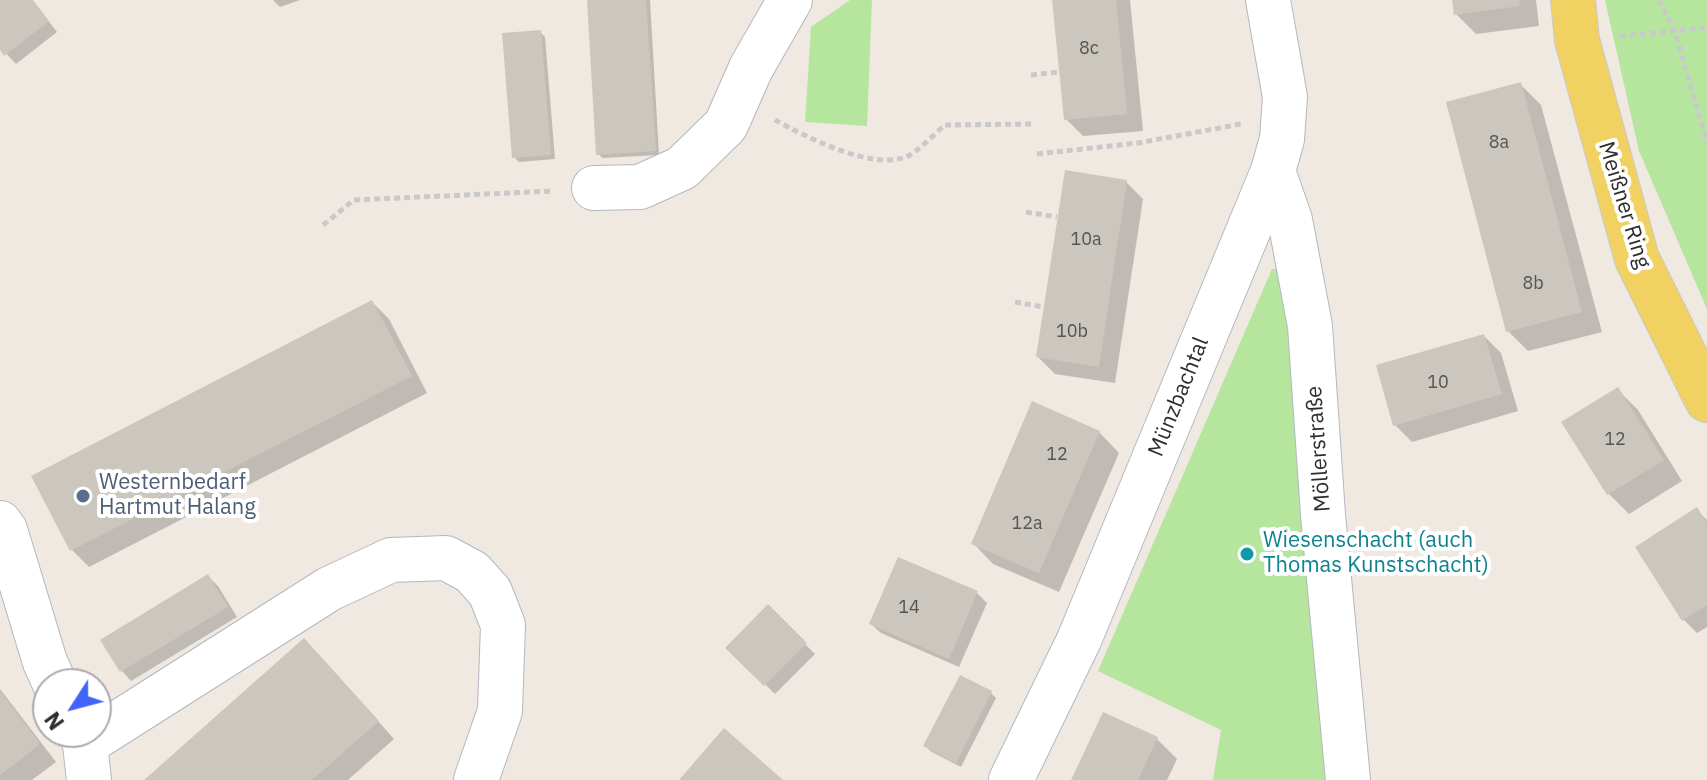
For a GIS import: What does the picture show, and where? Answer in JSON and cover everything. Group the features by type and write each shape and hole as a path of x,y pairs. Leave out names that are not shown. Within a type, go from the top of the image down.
{"main road":[{"name":"Meißner Ring","path":"1575,20 1637,259 1707,400"}],"street":[{"path":"594,188 640,187 682,168 726,125 751,68 790,0"},
{"name":"Münzbachtal","path":"1011,780 1079,640 1273,171 1282,139 1285,97 1268,0"},
{"name":"Möllerstraße","path":"1273,171 1290,220 1310,326 1323,515 1348,780"},
{"path":"0,523 5,530 48,668"},
{"path":"85,752 329,589 391,560 446,558 472,572 490,592 503,625 500,711 476,780"}],"path":[{"path":"1659,0 1675,32 1707,143"},
{"path":"1575,20 1675,32 1707,28"},
{"path":"1031,75 1059,72"},
{"path":"732,113 759,112 847,153 881,160 906,157 945,125 1034,124"},
{"path":"1037,154 1126,144 1283,117"},
{"path":"323,225 354,200 594,188"},
{"path":"1026,212 1057,217"},
{"path":"1015,302 1044,307"}],"green space":[{"path":"850,0 872,0 867,126 805,122 811,27"},
{"path":"1605,0 1707,0 1707,309 1639,151"},
{"path":"1272,269 1289,269 1331,780 1213,780 1221,730 1098,671"}],"building":[{"path":"0,0 33,0 49,21 4,56 0,50"},
{"path":"587,0 646,0 656,151 596,155"},
{"path":"1052,0 1116,0 1127,114 1064,120"},
{"path":"1452,0 1519,0 1520,6 1454,15"},
{"path":"541,30 551,155 512,158 502,33"},
{"path":"1521,82 1582,312 1506,332 1446,102"},
{"path":"1065,170 1127,180 1099,367 1036,357"},
{"path":"372,300 412,376 70,551 31,476"},
{"path":"1484,334 1502,394 1393,426 1376,365"},
{"path":"1618,387 1664,460 1607,495 1561,422"},
{"path":"1032,401 1100,431 1039,573 971,544"},
{"path":"1697,507 1707,523 1707,605 1682,621 1635,547"},
{"path":"898,557 978,591 949,659 869,624"},
{"path":"208,574 228,607 120,672 100,640"},
{"path":"768,604 807,643 764,686 725,648"},
{"path":"304,638 379,721 312,780 144,780"},
{"path":"960,675 992,691 956,763 923,746"},
{"path":"0,691 32,733 32,748 35,748 0,775"},
{"path":"1103,712 1158,737 1138,780 1071,780"},
{"path":"724,728 783,780 679,780"}],"place":[{"name":"Westernbedarf Hartmut Halang","path":"83,496"},
{"name":"Wiesenschacht (auch Thomas Kunstschacht)","path":"1247,554"}]}
